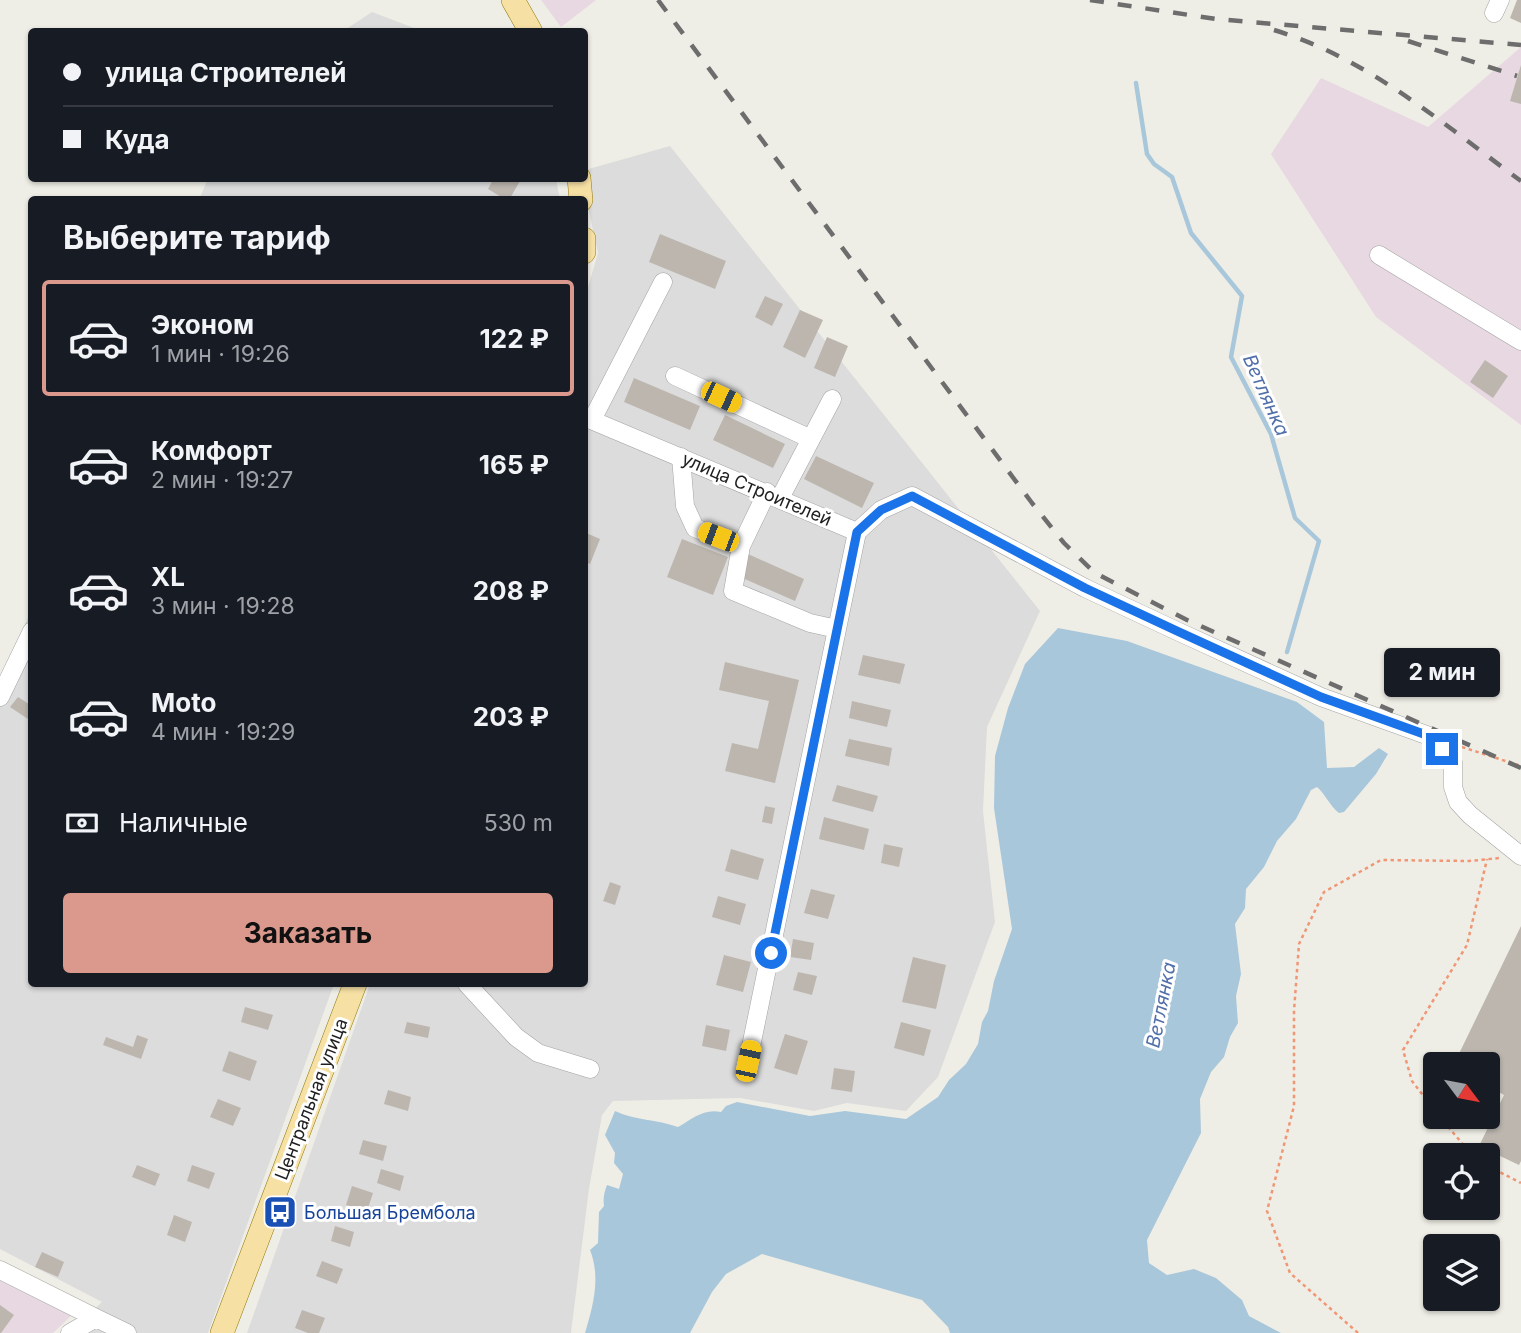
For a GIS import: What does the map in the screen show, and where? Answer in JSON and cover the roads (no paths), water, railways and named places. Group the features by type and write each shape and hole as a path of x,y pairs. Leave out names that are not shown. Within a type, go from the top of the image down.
{"main road":[{"path":"513,0 529,28"},
{"name":"Центральная улица","path":"222,1333 354,987"}],"street":[{"path":"1379,255 1521,341"},
{"path":"588,419 663,282"},
{"path":"675,376 811,439"},
{"path":"832,399 811,439 741,546 733,591 810,623 837,629"},
{"name":"улица Строителей","path":"588,419 857,532"},
{"path":"681,457 685,506 695,528 741,546"},
{"path":"748,1061 857,532 881,510 912,496 1085,588 1177,631 1321,697 1432,737 1452,762 1453,787 1458,802 1521,856"},
{"path":"0,697 28,639"},
{"path":"470,987 516,1037 538,1053 590,1069"},
{"path":"0,1270 127,1333"},
{"path":"70,1333 96,1318"}],"water":[{"path":"1058,628 1127,641 1297,702 1324,722 1327,768 1354,767 1379,748 1388,754 1376,774 1344,812 1339,813 1317,787 1311,790 1296,819 1277,841 1264,867 1246,889 1245,908 1235,924 1241,974 1236,996 1238,1023 1224,1057 1211,1072 1200,1099 1201,1133 1147,1240 1149,1263 1167,1275 1194,1269 1216,1278 1242,1300 1249,1316 1281,1333 950,1333 948,1327 922,1300 762,1254 726,1274 712,1292 690,1333 585,1333 595,1292 595,1271 590,1250 598,1243 599,1212 604,1206 607,1185 619,1189 623,1174 614,1163 615,1153 605,1135 615,1111 678,1127 698,1115 721,1112 726,1106 737,1102 810,1116 845,1111 906,1119 938,1097 949,1080 966,1064 978,1044 994,981 1012,929 994,808 995,756 1008,708 1025,664"}],"waterway":[{"name":"Ветлянка","path":"1136,83 1147,154 1154,164 1172,177 1191,233 1242,296 1231,357 1271,434 1295,518 1319,541 1287,652"}],"railway":[{"path":"658,0 1032,503 1064,543 1095,573 1187,620 1521,768"},
{"path":"1090,0 1216,19 1521,45"},
{"path":"1274,30 1308,42 1373,75 1521,181"},
{"path":"1408,41 1517,76"}],"place":[{"name":"Большая Брембола","path":"280,1212"}]}
